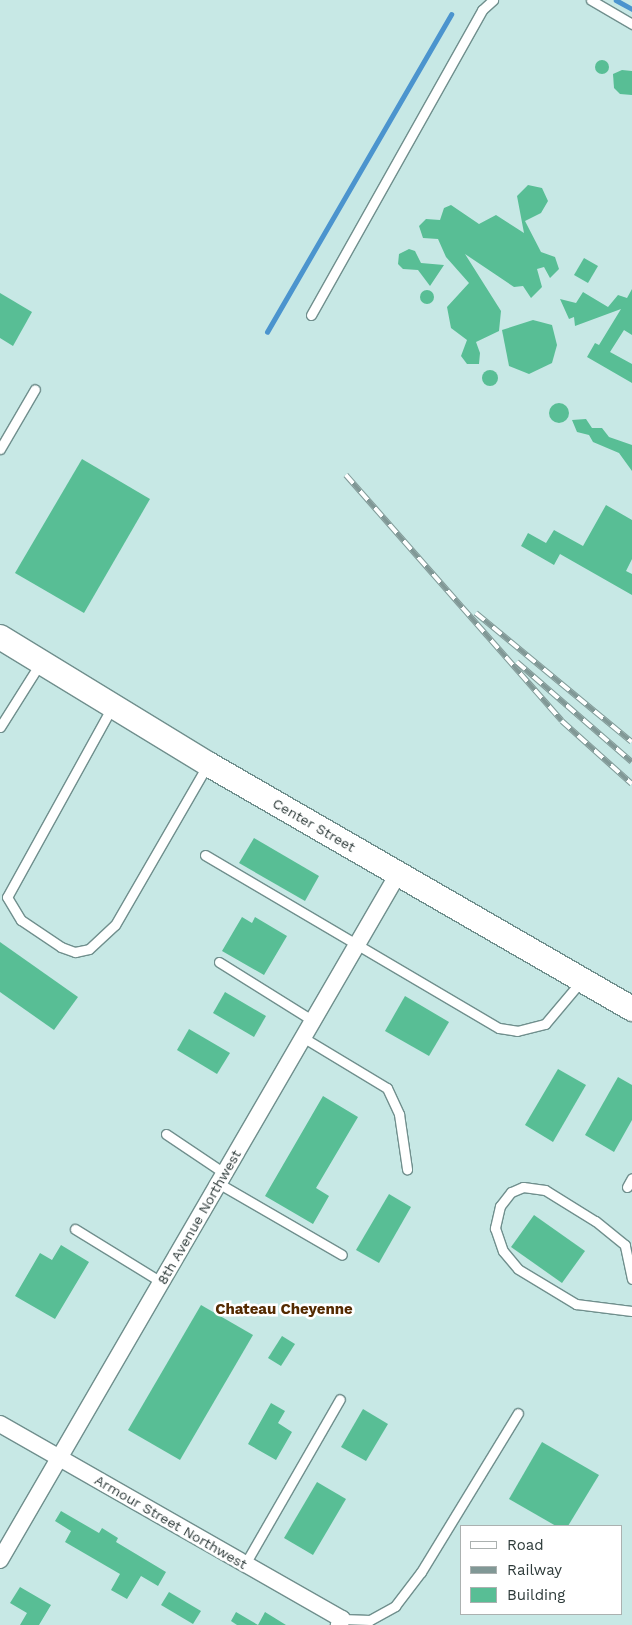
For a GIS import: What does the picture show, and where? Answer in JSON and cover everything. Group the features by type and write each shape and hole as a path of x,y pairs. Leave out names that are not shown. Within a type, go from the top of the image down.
{"main road":[{"name":"Center Street","path":"0,637 208,764 632,1009"}],"street":[{"name":"8th Avenue Northwest","path":"0,1560 221,1178 315,1022 398,874"},
{"name":"Armour Street Northwest","path":"0,1424 245,1564 341,1622"}],"lane":[{"path":"311,315 482,10 493,0"},
{"path":"591,0 632,24"},
{"path":"0,449 35,390"},
{"path":"0,727 41,662"},
{"path":"112,707 6,897 21,920 61,947 74,952 88,949 115,925 208,764"},
{"path":"205,855 499,1028 517,1032 545,1024 582,980"},
{"path":"219,962 315,1022"},
{"path":"304,1038 387,1088 399,1114 407,1169"},
{"path":"166,1134 221,1178 342,1255"},
{"path":"627,1187 632,1178"},
{"path":"632,1279 625,1245 595,1221 545,1190 522,1187 511,1192 500,1206 495,1228 504,1251 518,1268 576,1304 632,1311"},
{"path":"75,1229 161,1282"},
{"path":"245,1564 340,1399"},
{"path":"341,1622 370,1620 395,1606 420,1572 518,1413"}],"building":[{"path":"602,60 607,62 609,67 607,72 602,74 597,72 595,67 597,62"},
{"path":"622,70 632,71 632,95 620,94 614,88 613,74"},
{"path":"528,185 542,188 548,201 541,213 525,221 541,252 555,257 559,269 550,278 544,267 537,269 542,287 531,298 523,286 514,287 465,254 501,311 499,331 476,342 480,353 479,364 467,364 461,356 467,340 451,328 447,307 469,283 446,257 438,239 423,238 419,226 426,219 440,220 444,208 451,205 479,224 496,215 524,233 517,196"},
{"path":"409,249 415,251 421,263 444,265 430,286 418,270 403,269 398,264 399,254"},
{"path":"584,258 598,266 588,283 574,275"},
{"path":"632,289 632,335 624,330 610,352 632,364 632,383 587,357 595,343 599,345 621,309 575,326 574,317 569,319 560,299 576,303 583,292 608,307 618,295 627,298"},
{"path":"424,290 430,290 434,297 430,304 424,304 420,300 420,294"},
{"path":"0,293 32,312 13,346 0,338"},
{"path":"533,320 552,325 557,345 552,363 529,374 509,366 502,330"},
{"path":"490,370 498,378 490,386 482,378"},
{"path":"555,403 563,403 569,409 569,417 563,423 555,423 549,417 549,409"},
{"path":"586,419 592,428 602,428 609,437 632,445 632,471 619,453 593,442 589,435 577,432 572,420"},
{"path":"82,459 150,499 84,613 15,573"},
{"path":"606,505 632,520 632,559 626,571 632,574 632,595 560,554 554,565 521,546 528,533 546,543 554,530 583,546"},
{"path":"254,838 319,876 305,901 239,863"},
{"path":"242,917 252,923 255,917 287,936 264,975 222,951"},
{"path":"0,942 78,997 54,1030 0,992"},
{"path":"225,992 266,1016 254,1037 213,1013"},
{"path":"405,996 449,1022 429,1056 385,1031"},
{"path":"189,1029 230,1053 217,1074 177,1050"},
{"path":"558,1069 586,1085 553,1142 525,1125"},
{"path":"618,1077 632,1085 632,1120 614,1152 585,1135"},
{"path":"323,1096 358,1117 316,1188 329,1196 313,1224 265,1196"},
{"path":"389,1194 411,1207 379,1263 356,1250"},
{"path":"534,1215 585,1251 562,1283 511,1247"},
{"path":"61,1245 89,1262 55,1319 15,1296 40,1253 52,1260"},
{"path":"201,1305 253,1335 180,1460 128,1430"},
{"path":"282,1336 295,1344 281,1366 268,1358"},
{"path":"271,1403 285,1411 278,1423 292,1432 276,1460 248,1444"},
{"path":"363,1409 388,1424 366,1461 341,1447"},
{"path":"542,1442 599,1475 569,1525 554,1525 509,1499"},
{"path":"317,1482 346,1499 313,1555 284,1538"},
{"path":"61,1511 99,1533 102,1528 118,1538 116,1542 166,1572 158,1586 141,1576 127,1599 111,1590 120,1574 65,1542 71,1531 55,1521"},
{"path":"20,1587 51,1605 39,1625 20,1625 27,1613 10,1603"},
{"path":"169,1592 201,1611 193,1624 161,1605"},
{"path":"236,1612 258,1625 237,1625 231,1621"},
{"path":"265,1612 286,1625 258,1625"}],"waterway":[{"path":"616,0 632,9"},
{"path":"267,332 451,14"}],"railway":[{"path":"346,475 562,721 632,784"},
{"path":"476,613 632,742"},
{"path":"517,662 632,762"}],"district":[{"name":"Chateau Cheyenne","path":"284,1310"}]}
